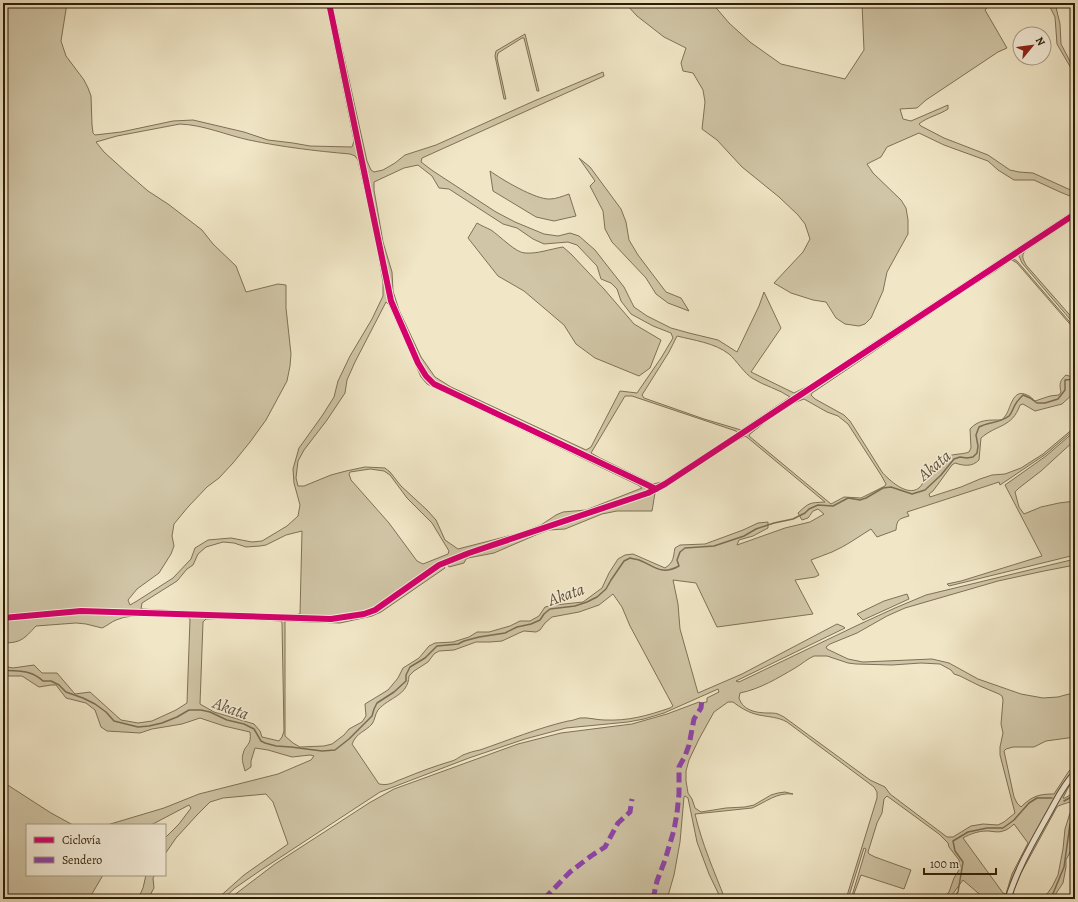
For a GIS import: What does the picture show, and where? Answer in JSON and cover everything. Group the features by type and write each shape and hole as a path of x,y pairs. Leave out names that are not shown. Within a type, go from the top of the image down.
{"street":[{"path":"329,3 391,301 418,362 426,376 434,384 656,489"},
{"path":"3,618 81,611 331,620 356,616 375,610 440,565 469,553 656,489 678,476 1075,214"},
{"path":"1008,899 1017,873 1026,856 1063,789 1075,773"}],"shaded area":[{"path":"3,3 67,3 61,41 66,56 84,80 91,96 92,125 93,133 95,135 121,132 173,121 193,120 244,132 268,140 310,146 352,147 354,141 326,3 328,3 387,291 417,363 431,383 647,485 649,488 649,490 644,492 437,564 369,611 328,621 369,614 434,569 443,565 445,568 381,612 372,616 340,623 285,621 285,736 300,747 324,746 332,744 349,729 362,722 366,716 365,704 388,690 398,678 403,668 419,658 429,646 435,643 453,642 469,637 477,632 489,632 510,626 520,621 530,621 539,616 545,607 583,602 602,588 618,559 625,555 633,554 665,568 672,562 675,548 680,545 705,544 758,523 768,522 768,528 753,536 739,540 737,545 785,528 810,522 824,514 818,509 813,511 808,518 802,520 798,513 805,507 813,503 825,502 745,436 655,493 652,511 617,511 602,514 565,529 549,530 494,553 468,558 464,563 449,567 447,563 647,494 1009,259 1012,258 1017,261 1075,328 1075,330 1017,263 1012,260 812,393 811,395 815,399 844,415 850,421 882,472 889,479 904,489 914,490 920,487 927,476 937,469 945,458 951,455 969,452 971,448 970,429 977,423 989,420 1002,420 1006,415 1013,399 1019,394 1028,395 1035,401 1050,396 1059,395 1061,392 1061,380 1066,375 1075,378 1075,392 1062,404 1035,411 1023,404 1020,405 1013,418 981,438 979,460 971,465 955,463 952,465 933,491 929,494 930,497 992,475 1005,474 1021,468 1043,454 1075,427 1075,429 1046,454 1000,485 999,482 907,512 909,516 899,520 896,530 877,537 871,529 837,550 811,560 819,575 795,580 813,614 717,627 696,583 673,580 678,604 680,629 698,693 742,674 837,624 845,628 736,681 739,682 858,625 926,595 1075,559 1075,565 998,581 905,608 826,647 827,649 848,659 863,662 932,659 949,663 978,679 1021,694 1043,698 1058,697 1069,694 1075,695 1075,737 1046,741 1034,747 1013,747 1004,751 1014,797 1021,807 1036,796 1054,794 1069,771 1075,765 1075,770 1065,781 1020,861 1005,899 985,899 963,880 949,899 942,899 949,892 954,878 959,870 959,860 949,847 948,843 939,834 887,796 884,799 882,813 877,823 868,852 875,857 911,870 904,889 861,875 851,899 866,849 864,848 848,899 846,899 877,798 877,792 874,787 784,720 752,713 733,702 728,702 714,712 689,760 686,771 686,781 688,793 695,808 701,812 745,807 754,805 771,795 778,793 785,792 793,794 782,794 752,808 695,814 705,847 725,899 721,899 709,874 697,842 688,798 685,796 680,842 674,875 667,899 229,899 275,864 369,803 394,789 518,744 561,733 632,724 667,714 699,702 707,702 707,698 719,692 718,689 664,713 644,719 566,728 525,739 469,758 380,792 261,870 235,888 224,899 217,899 244,875 288,844 273,802 266,794 223,798 210,802 176,838 166,853 166,837 179,824 191,808 189,805 153,824 110,824 164,808 199,794 278,774 311,760 314,756 292,757 255,748 251,761 251,767 245,771 242,756 250,740 250,732 224,726 200,718 182,724 152,729 140,733 107,731 101,727 95,710 86,703 66,698 56,685 39,687 22,676 3,676 3,666 13,668 34,665 42,673 57,673 75,694 90,692 121,720 138,723 152,721 187,703 190,619 187,617 151,615 132,616 116,620 102,628 76,623 36,626 22,639 14,642 3,643","holes":["180,124 198,126 240,138 261,142 350,154 355,156 358,160 376,241 383,282 383,296 372,319 350,356 338,381 334,397 299,448 293,469 294,483 300,505 298,516 287,526 262,541 252,542 231,538 208,540 195,548 191,559 173,578 130,605 128,600 137,589 159,573 171,554 174,546 172,536 174,524 207,487 219,478 233,463 266,420 287,381 291,354 286,308 286,285 278,284 246,292 236,266 213,244 202,230 148,191 104,152 96,142 117,136","386,302 389,305 421,377 427,384 642,488 586,510 563,512 541,525 520,533 458,549 445,540 436,520 385,468 365,467 331,475 304,486 298,486 296,478 298,461 304,450 345,393 347,380","804,399 827,412 838,416 848,424 881,475 886,484 885,486 861,498 844,497 831,504 749,436 769,419 797,401","370,469 384,471 390,475 407,498 432,523 449,551 448,554 423,564 417,561 389,523 351,480 349,474 350,472","302,531 300,614 255,615 141,609 142,603 177,581 187,569 193,565 198,554 206,547 223,542 234,543 246,547 260,546 266,545 286,535","613,594 622,607 630,626 673,706 630,719 604,720 580,718 568,721 463,755 453,761 391,783 379,784 352,744 356,737 372,724 378,710 402,692 408,683 409,676 428,662 434,654 439,651 454,650 476,642 502,641 524,631 536,632 540,630 552,617 579,612 599,605","227,618 281,621 284,731 279,741 262,737 260,731 254,724 214,712 200,704 203,622 206,619","814,656 827,656 856,664 940,664 951,670 954,674 1002,696 1001,724 1003,733 1000,755 1015,813 998,825 983,824 971,826 953,837 947,837 890,794 885,787 870,780 784,717 776,713 751,710 744,706 741,702 739,698 740,693 769,683","1014,824 1028,843 1012,874 1006,894 1003,893 963,838 977,832 1001,832"]},
{"path":"330,3 332,3 367,161 371,170 374,172 383,170 405,155 436,145 603,72 604,76 422,158 421,162 496,212 515,222 544,234 558,236 570,233 579,236 595,250 624,287 634,307 647,316 671,328 718,340 737,352 764,292 781,328 751,372 794,393 812,384 1075,210 1075,213 659,486 655,486 450,390 436,382 428,375 420,363 394,304","holes":["418,165 432,176 439,188 449,189 503,224 517,228 533,239 544,244 568,242 577,245 597,266 601,279 611,283 617,289 621,301 631,314 653,326 671,333 673,338 637,393 620,391 591,447 586,450 451,387 435,377 421,357 399,310 393,291 392,272 383,242 374,190 374,182 404,168","677,336 717,347 729,354 752,378 790,397 741,430 644,398 642,395 669,352","625,396 632,396 736,431 737,433 662,482 653,484 591,453"]},
{"path":"625,3 712,3 729,23 750,42 781,64 845,79 864,50 862,3 991,3 985,10 1007,48 998,52 926,100 917,108 900,109 903,119 911,121 948,105 948,109 919,124 944,138 988,155 1010,170 1033,173 1075,192 1075,198 1034,180 1014,180 998,170 988,161 944,145 919,133 887,147 881,157 867,164 873,173 901,200 906,208 908,234 887,272 883,291 871,318 865,324 859,326 845,324 836,318 826,302 813,300 791,293 774,283 803,252 810,239 805,224 798,215 779,197 742,167 717,140 702,129 705,102 703,90 693,73 683,71 681,63 686,48 664,37 637,16"},
{"path":"1048,3 1055,3 1060,24 1061,44 1075,71 1075,75 1057,44 1055,17"},
{"path":"525,34 539,91 537,91 524,38 522,38 498,53 497,58 506,99 504,99 495,56 496,51"},
{"path":"579,158 590,167 621,209 626,222 629,240 638,255 666,292 681,298 689,311 668,303 656,294 646,278 612,242 605,229 603,211 590,186 595,181"},
{"path":"490,171 502,179 536,196 550,199 569,194 576,216 554,221 536,217 493,191"},
{"path":"1075,216 1075,218 1025,251 1023,259 1026,265 1075,321 1075,325 1022,263 1019,256 1022,251"},
{"path":"477,223 491,230 521,252 535,253 563,247 604,289 634,324 661,340 650,368 639,376 595,358 576,344 564,325 524,291 498,276 468,238"},
{"path":"1075,431 1075,440 1015,492 1019,507 1024,514 1041,507 1075,501 1075,555 949,586 947,584 1042,556 1005,485 1046,456"},
{"path":"907,594 909,599 863,620 857,614 884,601"},
{"path":"1075,776 1063,798 1075,792 1075,800 1057,807 1021,873 1013,895 1010,899 1018,877 1042,829 1064,790"},
{"path":"3,782 51,813 71,824 26,824 26,876 102,876 89,899 3,899"},
{"path":"1075,809 1075,821 1070,833 1071,850 1066,860 1063,883 1055,895 1050,899 1038,899 1047,894 1058,875 1065,829 1070,813"},
{"path":"146,876 154,876 153,878 154,888 148,899 138,899 143,888"}],"waterway":[{"name":"Akata","path":"3,670 34,674 43,681 51,681 59,685 66,692 95,704 106,712 114,721 138,727 162,723 189,710 201,710 210,712 227,720 244,724 254,729 261,741 265,743 276,746 322,751 335,750 349,739 372,716 377,703 394,692 406,681 406,675 410,667 425,658 437,646 458,644 479,637 505,633 517,627 531,624 540,620 550,609 575,606 587,602 597,597 606,589 624,561 630,558 639,560 658,569 673,569 679,566 677,560 680,552 685,548 714,546 744,536 756,529 793,519 818,505 833,506 848,498 860,500 883,488 891,487 912,494 925,490 941,475 954,459 960,457 973,457 977,453 978,446 976,435 979,427 1002,420 1009,416 1023,395 1037,403 1045,403 1058,399 1065,390 1065,380 1075,379"},
{"path":"1064,801 1075,795"},
{"path":"952,899 958,892 963,862 955,851 953,841 968,832 987,828 1003,828 1014,820 1029,803 1037,798 1052,798"},
{"path":"1048,899 1052,896 1064,867 1070,824 1075,819"}],"marked path":[{"path":"653,899 657,881 674,830 679,794 679,767 689,745 694,719 701,708 702,699"},
{"path":"544,899 570,872 605,847 618,823 630,812 632,799"}],"cycle path":[{"path":"329,3 391,301 418,363 426,376 434,384 656,489"},
{"path":"3,618 81,611 331,619 364,614 375,610 439,565 469,553 648,493 665,484 1075,214"}]}
